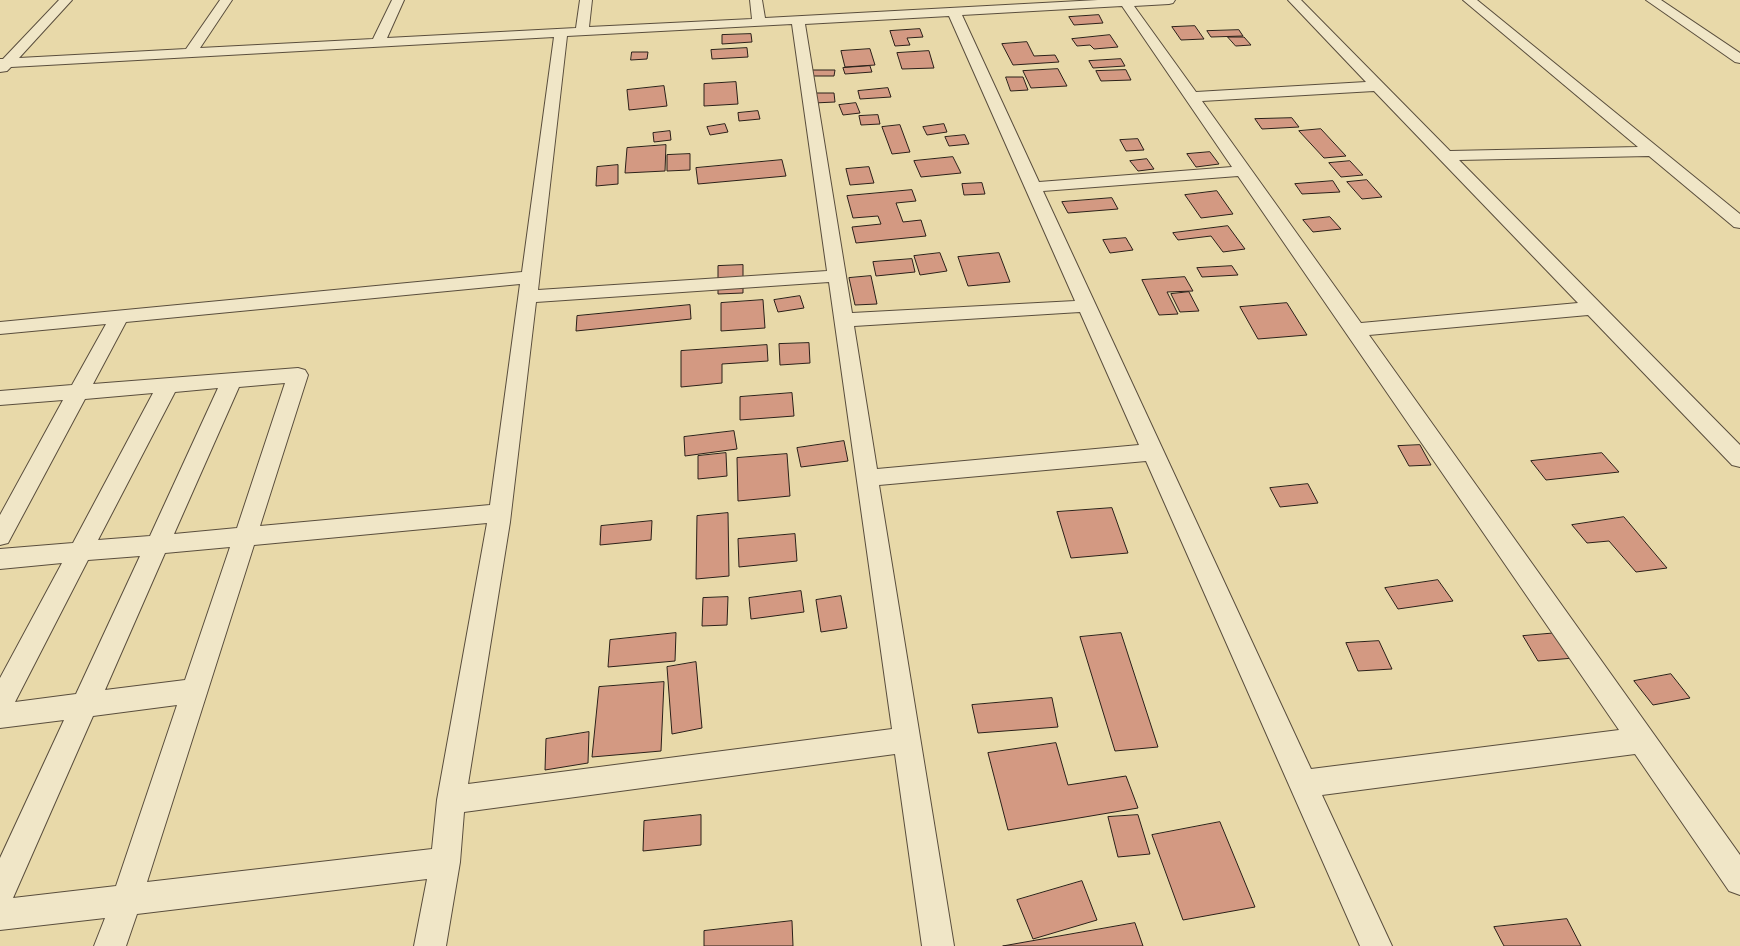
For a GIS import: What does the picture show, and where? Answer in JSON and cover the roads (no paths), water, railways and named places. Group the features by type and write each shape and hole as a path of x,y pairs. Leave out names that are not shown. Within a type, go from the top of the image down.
{"street":[{"path":"2,65 66,0"},
{"path":"190,53 226,0"},
{"path":"378,43 398,0"},
{"path":"430,946 445,862 451,800 500,513 529,287 572,32 586,0"},
{"path":"756,0 760,22"},
{"path":"929,0 944,12 1033,187 1376,946"},
{"path":"2,65 190,53 1169,0"},
{"path":"1294,0 1740,458"},
{"path":"1469,0 1740,223"},
{"path":"1652,0 1740,59"},
{"path":"1112,2 1192,97 1740,880"},
{"path":"798,20 938,946"},
{"path":"1192,97 1379,86"},
{"path":"1447,156 1653,151"},
{"path":"1033,187 1244,171"},
{"path":"0,328 119,317 529,287 837,276"},
{"path":"844,320 1086,306"},
{"path":"1355,330 1594,308"},
{"path":"0,536 119,317"},
{"path":"0,398 298,375 127,899 110,946"},
{"path":"0,892 232,380"},
{"path":"0,704 168,385"},
{"path":"867,478 1152,452"},
{"path":"0,559 500,513"},
{"path":"0,716 194,691"},
{"path":"451,800 907,740"},
{"path":"1303,784 1643,740"},
{"path":"0,915 445,862"}]}
